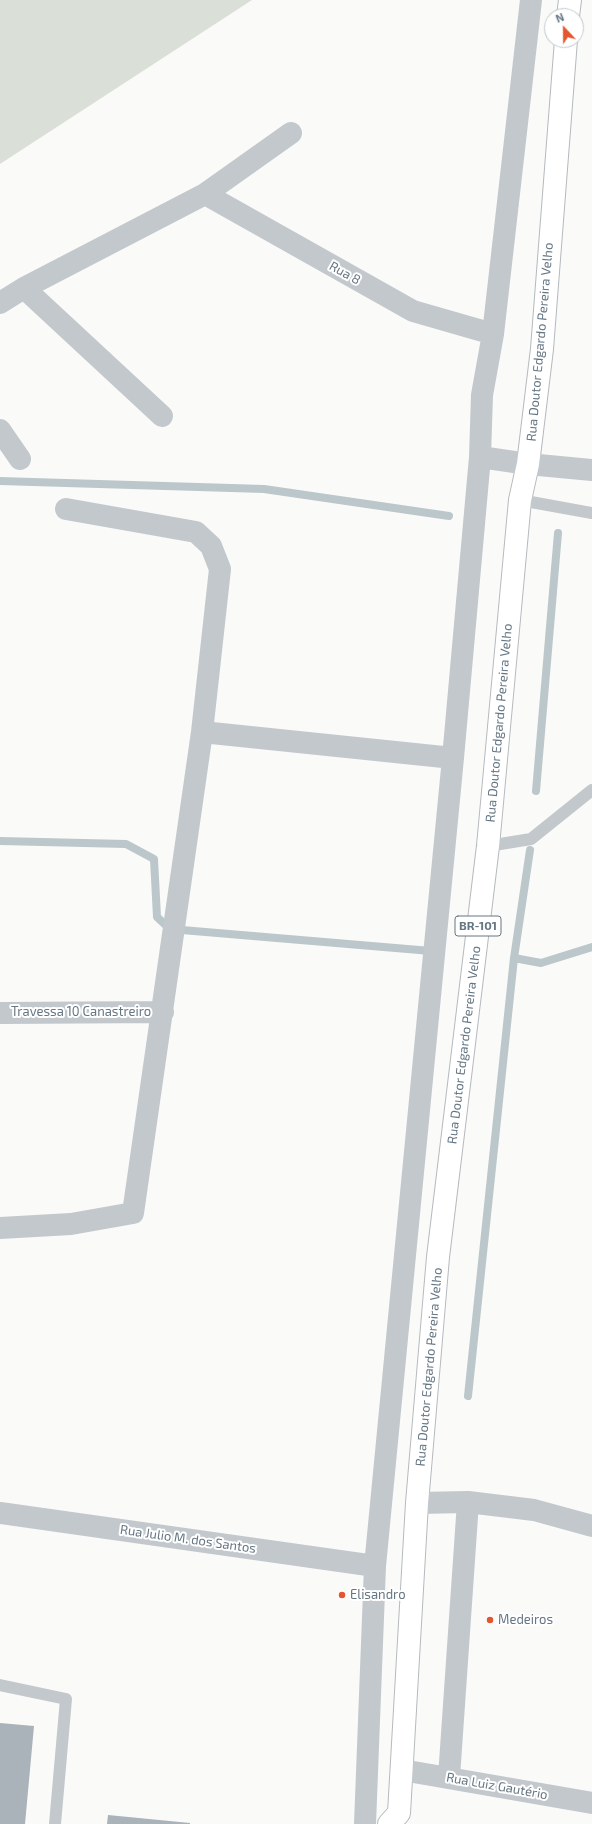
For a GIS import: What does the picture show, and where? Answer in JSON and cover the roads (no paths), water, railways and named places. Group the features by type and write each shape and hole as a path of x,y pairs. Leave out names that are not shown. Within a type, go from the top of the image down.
{"main road":[{"name":"Rua Doutor Edgardo Pereira Velho","path":"398,1820 417,1503 438,1257 488,846 520,500 528,464 542,349 565,48"}],"street":[{"path":"365,1824 375,1566 453,758 480,456 482,395 493,334 531,0"},
{"path":"0,303 24,288 205,194 291,133"},
{"name":"Rua 8","path":"205,194 413,311 493,334"},
{"path":"24,288 162,416"},
{"path":"0,430 20,459"},
{"path":"480,456 528,464 592,470"},
{"path":"0,1228 72,1224 133,1213 202,732 220,570 211,546 196,532 66,509"},
{"path":"202,732 453,758"},
{"name":"Travessa 10 Canastreiro","path":"0,1013 163,1012"},
{"path":"417,1503 468,1502 534,1510 592,1526"},
{"path":"449,1777 468,1502"},
{"name":"Rua Julio M. dos Santos","path":"0,1514 375,1566"},
{"name":"Rua Luiz Gautério","path":"402,1770 592,1803"}],"lane":[{"path":"520,500 592,513"},
{"path":"488,846 531,839 592,790"},
{"path":"0,1685 66,1699 55,1824"}],"waterway":[{"path":"0,481 264,489 449,516"},
{"path":"536,791 558,533"},
{"path":"0,841 126,844 154,859 157,917 170,929 431,951"},
{"path":"468,1396 514,958 530,850"},
{"path":"514,958 541,963 592,947"}],"place":[{"name":"Elisandro","path":"342,1595"},
{"name":"Medeiros","path":"490,1620"}]}
